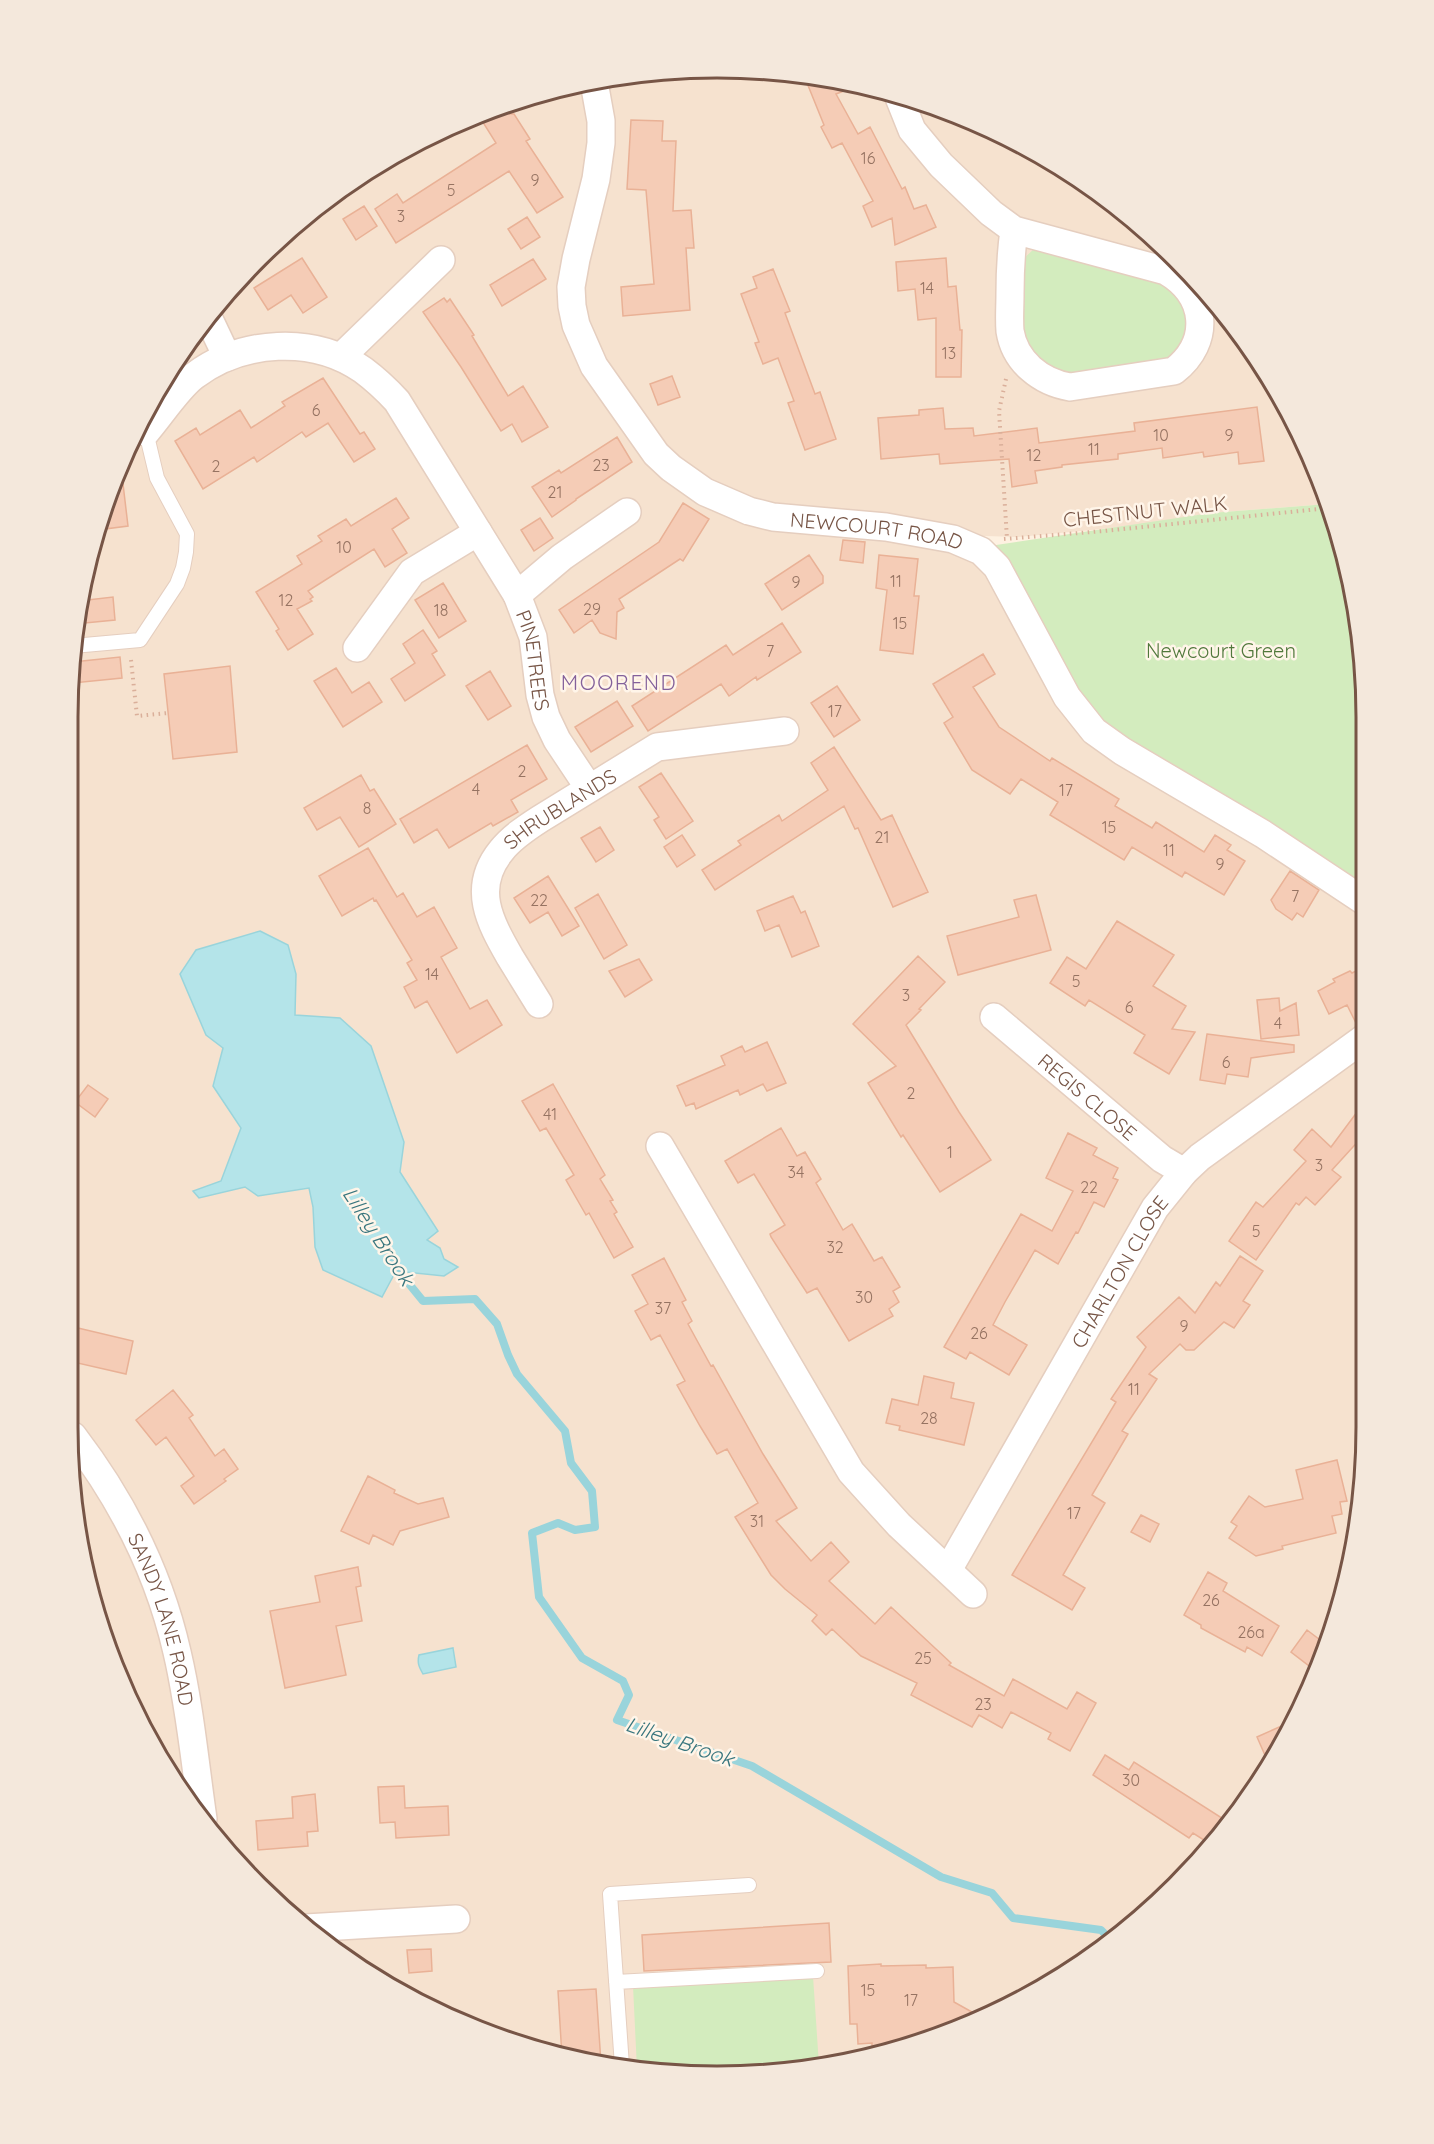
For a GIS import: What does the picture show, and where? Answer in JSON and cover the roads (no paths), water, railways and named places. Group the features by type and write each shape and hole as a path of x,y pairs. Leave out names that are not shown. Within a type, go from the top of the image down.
{"street":[{"name":"NEWCOURT ROAD","path":"595,89 601,121 601,143 596,179 571,287 572,306 576,325 594,366 656,454 671,468 705,492 749,511 773,517 886,527 929,534 965,543 981,551 997,567 1067,697 1094,730 1122,751 1263,834 1356,896"},
{"path":"902,106 912,130 941,165 991,213 1014,230 1166,271 1178,278 1195,300 1200,328 1192,352 1184,363 1174,371 1070,387 1056,385 1036,373 1026,364 1014,345 1010,326 1010,259 1014,230"},
{"path":"340,357 441,260"},
{"path":"212,326 227,357"},
{"name":"PINETREES","path":"152,418 192,378 227,357 268,346 310,348 340,357 380,383 397,401 516,595 533,637 540,695 546,717 557,740 589,788"},
{"path":"516,595 562,557 627,513"},
{"path":"357,648 412,572 478,532"},
{"name":"SHRUBLANDS","path":"539,1004 492,926 485,901 488,876 501,850 518,835 589,788 657,747 785,731"},
{"name":"REGIS CLOSE","path":"994,1017 1162,1159 1184,1172"},
{"name":"CHARLTON CLOSE","path":"948,1570 1155,1208 1184,1172 1219,1143 1356,1044"},
{"path":"660,1146 851,1472 899,1525 973,1594"},
{"name":"SANDY LANE ROAD","path":"78,1444 113,1494 134,1531 166,1610 186,1694 201,1803"},
{"path":"320,1927 456,1919"}],"lane":[{"path":"82,645 140,640 168,599 183,568 187,534 158,478 144,434"},
{"path":"621,2059 610,1894 749,1885"},
{"path":"616,1982 817,1971"}],"water":[{"path":"260,931 288,945 296,974 295,1015 340,1018 371,1046 404,1142 400,1172 438,1231 427,1240 440,1248 444,1259 458,1267 444,1276 396,1271 382,1297 323,1270 315,1247 313,1207 309,1188 258,1196 245,1187 199,1198 193,1191 221,1181 241,1128 213,1086 223,1048 206,1035 180,974 196,950"},
{"path":"453,1648 456,1667 423,1674 419,1665 419,1655"}],"waterway":[{"name":"Lilley Brook","path":"392,1263 423,1301 475,1299 497,1324 517,1374 565,1431 571,1463 592,1491 595,1527 575,1530 558,1523 532,1533 539,1597 582,1658 623,1681 629,1695 617,1720 752,1766 941,1877 992,1893 1013,1918 1101,1930 1105,1934"}],"district":[{"name":"MOOREND","path":"619,682"}],"park label":[{"name":"Newcourt Green","path":"1221,650"}]}
